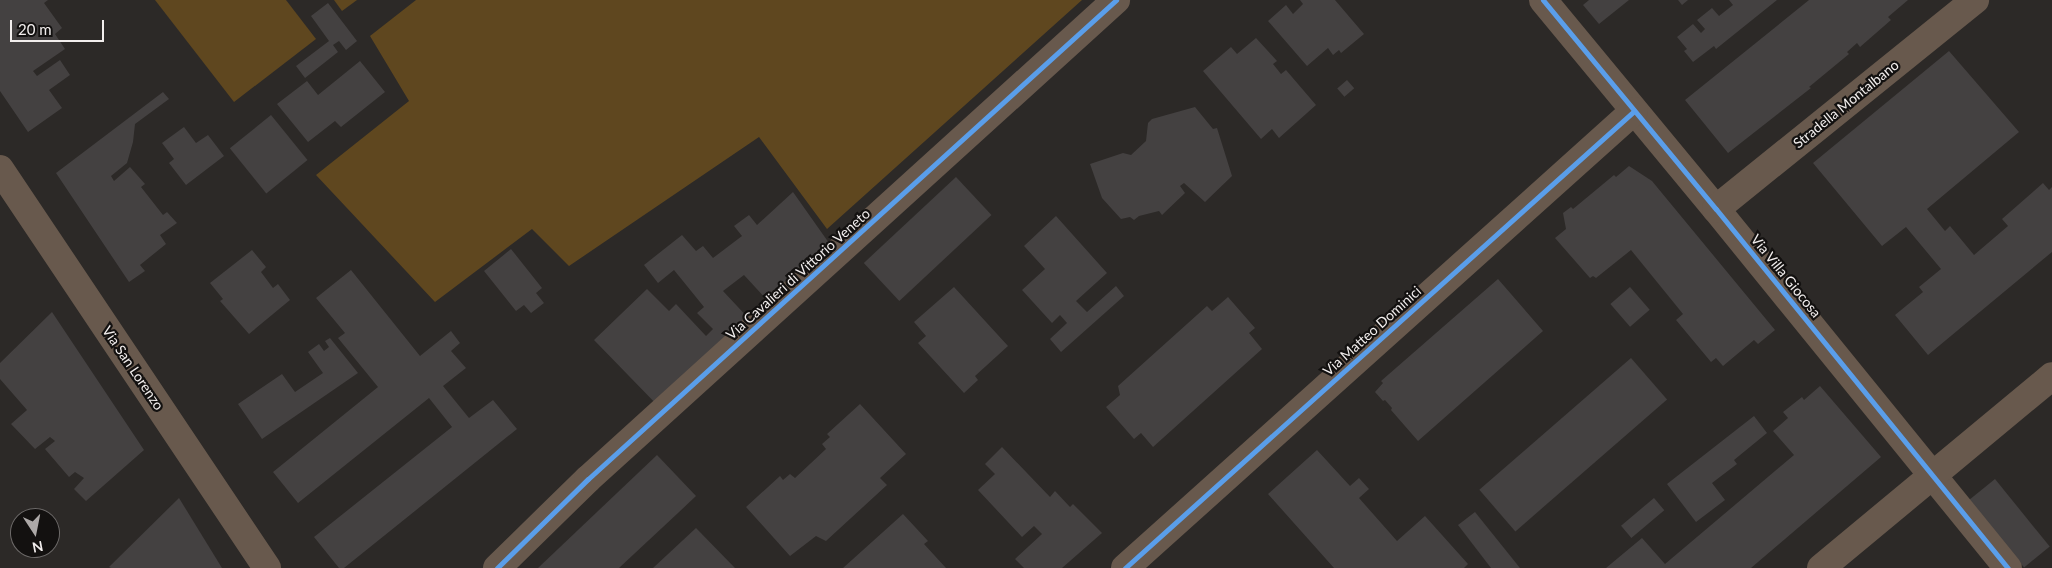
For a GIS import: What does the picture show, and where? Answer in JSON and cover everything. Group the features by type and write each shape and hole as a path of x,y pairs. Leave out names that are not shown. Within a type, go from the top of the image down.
{"street":[{"name":"Via Cavalieri di Vittorio Veneto","path":"497,568 588,480 1116,0"},
{"name":"Via Villa Giocosa","path":"1543,0 1933,474 2008,568"},
{"name":"Stradella Montalbano","path":"1716,209 1975,0"},
{"name":"Via Matteo Dominici","path":"1125,568 1634,111"},
{"name":"Via San Lorenzo","path":"0,169 267,568"},
{"path":"1821,568 2052,376"}],"shaded area":[{"path":"155,0 286,0 316,39 234,102"},
{"path":"334,0 357,0 342,11"},
{"path":"416,0 1082,0 827,229 759,137 569,266 532,229 435,302 316,175 409,101 370,36"}],"building":[{"path":"0,0 48,0 44,3 62,28 55,34 65,49 33,71 37,76 60,60 70,75 49,90 62,108 28,132 0,91"},
{"path":"1300,0 1335,0 1364,34 1341,53 1339,50 1333,55 1328,48 1307,66 1268,21 1286,5 1293,14 1303,4"},
{"path":"1589,0 1629,0 1599,24 1583,5"},
{"path":"1678,0 1688,0 1682,5"},
{"path":"1729,0 1777,0 1716,49 1714,46 1693,62 1684,51 1687,49 1677,37 1693,24 1701,33 1705,29 1697,20 1712,8 1719,16 1733,5"},
{"path":"1809,0 1908,0 1888,17 1891,20 1860,47 1857,43 1847,52 1849,54 1809,87 1811,88 1728,153 1685,100"},
{"path":"328,3 357,41 346,50 339,41 333,45 338,52 305,78 296,66 329,41 311,16"},
{"path":"1256,38 1277,61 1273,64 1281,74 1286,70 1316,105 1279,138 1272,129 1261,139 1203,71 1231,47 1237,54"},
{"path":"1949,51 2019,132 1927,209 1945,231 1950,226 1974,255 2008,226 2002,219 2043,183 2049,190 2052,187 2052,252 1928,355 1895,315 1923,292 1919,287 1941,269 1906,227 1882,246 1813,163"},
{"path":"360,61 385,92 341,127 335,121 308,142 277,104 307,81 318,95"},
{"path":"1347,80 1354,88 1344,97 1337,89"},
{"path":"163,92 169,99 135,124 133,142 127,163 111,176 114,181 130,167 145,184 141,187 163,215 167,212 177,223 160,235 166,244 140,265 145,271 129,282 56,173"},
{"path":"1195,107 1213,129 1217,128 1232,176 1205,202 1184,183 1180,186 1185,193 1162,215 1159,211 1139,216 1134,220 1130,217 1121,219 1102,198 1090,164 1123,153 1131,155 1146,141 1148,123 1152,119"},
{"path":"271,115 308,160 266,193 230,148"},
{"path":"184,127 196,143 208,135 224,156 186,185 169,163 174,159 162,143"},
{"path":"1629,166 1652,181 1775,330 1758,344 1754,340 1723,366 1716,358 1711,362 1676,320 1683,314 1631,250 1596,278 1593,276 1590,278 1555,238 1566,229 1563,213 1571,207 1573,209 1614,175 1616,177"},
{"path":"956,177 991,215 899,301 864,263"},
{"path":"793,192 829,243 766,299 744,275 723,291 752,322 662,410 594,340 647,289 669,311 676,304 706,336 713,329 697,313 704,307 674,270 658,283 644,265 682,235 696,251 703,246 713,258 742,236 734,226 749,215 757,225"},
{"path":"1056,216 1107,273 1076,301 1087,312 1116,286 1124,296 1061,352 1050,339 1067,323 1060,315 1052,323 1022,290 1045,269 1024,246"},
{"path":"511,249 542,288 536,293 544,303 531,313 524,305 516,311 484,271"},
{"path":"252,250 266,267 261,272 273,288 278,284 290,300 249,334 220,301 223,299 210,283"},
{"path":"351,270 420,356 451,331 460,343 451,351 466,368 443,386 469,418 493,400 517,429 344,568 339,568 314,537 452,427 429,398 298,503 273,472 378,387 338,338 345,333 316,298"},
{"path":"1498,279 1543,331 1418,441 1391,410 1392,408 1385,400 1383,401 1375,392 1383,383 1381,381"},
{"path":"954,287 1008,346 975,376 978,380 964,393 918,343 926,336 914,322"},
{"path":"1630,287 1650,310 1630,327 1610,304"},
{"path":"1228,297 1255,328 1249,333 1262,349 1153,447 1141,433 1134,439 1106,407 1120,395 1118,386 1207,306 1212,311"},
{"path":"52,312 144,450 86,501 74,489 84,478 75,472 69,477 45,449 55,441 50,437 35,449 11,424 27,410 0,379 0,363"},
{"path":"330,338 358,373 262,439 238,404 282,374 295,392 323,373 308,352 319,344 324,351 329,347 325,341"},
{"path":"1631,358 1667,400 1515,531 1479,490"},
{"path":"1820,386 1881,457 1751,568 1606,568 1642,538 1665,564 1794,455 1773,431 1788,418 1783,412 1802,397 1804,400"},
{"path":"860,404 906,454 880,478 887,485 826,541 816,536 790,556 746,507 780,476 783,480 790,474 795,478 826,449 822,444 830,437 827,434"},
{"path":"1754,416 1767,433 1734,460 1737,464 1712,483 1725,500 1696,522 1667,484"},
{"path":"1002,447 1050,497 1055,491 1070,507 1073,504 1102,533 1062,568 1024,568 1015,559 1042,534 1034,526 1022,537 978,490 995,474 985,464"},
{"path":"1317,450 1350,486 1359,478 1369,489 1359,498 1397,541 1425,516 1468,564 1464,568 1334,568 1268,494"},
{"path":"657,455 696,496 619,568 538,568"},
{"path":"1995,479 2050,547 2024,567 1969,500"},
{"path":"179,498 222,568 109,567"},
{"path":"1654,498 1664,510 1631,538 1621,526"},
{"path":"1475,512 1520,568 1491,568 1458,525"},
{"path":"903,514 928,541 924,544 946,568 843,568"},
{"path":"696,528 735,568 653,568"}],"cycle path":[{"path":"497,568 588,479 1116,0"},
{"path":"1543,0 2008,568"},
{"path":"1125,568 1634,111"}]}
